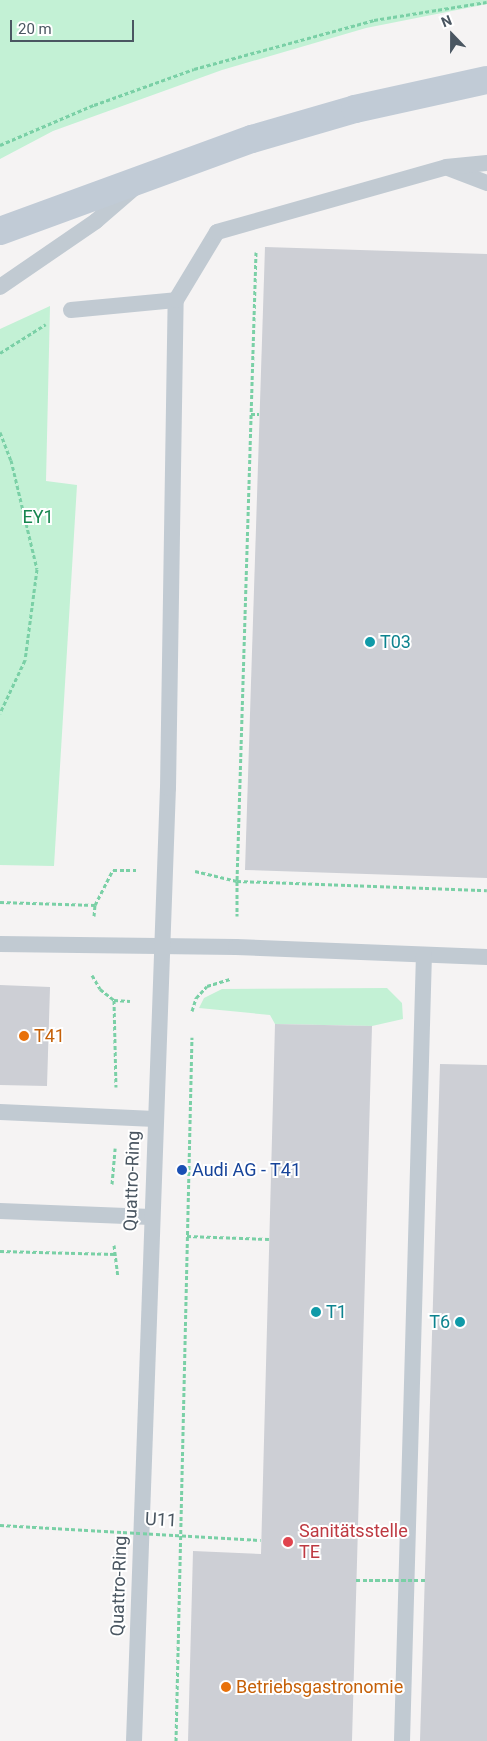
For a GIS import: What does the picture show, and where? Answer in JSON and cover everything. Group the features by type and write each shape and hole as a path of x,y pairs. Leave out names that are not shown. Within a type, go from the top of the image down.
{"main road":[{"path":"0,231 252,139 355,108 487,80"}],"lane":[{"path":"71,310 176,300 217,232 446,167 487,163"},
{"path":"446,167 487,183"},
{"path":"0,287 96,220 149,176"},
{"name":"Quattro-Ring","path":"134,1741 151,1217 168,788 176,300"},
{"path":"0,944 487,957"},
{"path":"402,1741 424,955"},
{"path":"0,1112 155,1119"},
{"path":"0,1211 151,1217"}],"path":[{"path":"0,145 94,105 237,56 374,20 487,2"},
{"path":"257,221 237,880 487,890"},
{"path":"0,353 71,310"},
{"path":"251,414 259,414"},
{"path":"0,432 10,460 37,569 25,660 0,713"},
{"path":"0,902 94,905"},
{"path":"187,1236 269,1239"},
{"path":"0,1251 115,1254"},
{"name":"U11","path":"0,1525 261,1540"},
{"path":"356,1580 425,1580"}],"green space":[{"path":"0,0 487,0 487,4 366,28 222,70 53,131 0,159"},
{"name":"EY1","path":"50,306 46,481 77,485 54,866 0,865 0,329"},
{"path":"387,988 402,1003 403,1019 372,1026 275,1024 270,1015 199,1008 204,998 222,989"}],"building":[{"name":"T03","path":"265,247 487,254 487,878 245,870"},
{"name":"T41","path":"0,985 50,987 47,1086 0,1085"},
{"name":"T1","path":"275,1024 372,1026 352,1741 188,1741 193,1551 261,1554"},
{"name":"T6","path":"440,1064 487,1065 487,1741 420,1741"}],"place":[{"name":"T03","path":"370,642"},
{"name":"T41","path":"24,1036"},
{"name":"Audi AG - T41","path":"182,1170"},
{"name":"T1","path":"316,1312"},
{"name":"T6","path":"460,1322"},
{"name":"Sanitätsstelle TE","path":"288,1542"},
{"name":"Betriebsgastronomie","path":"226,1687"}]}
